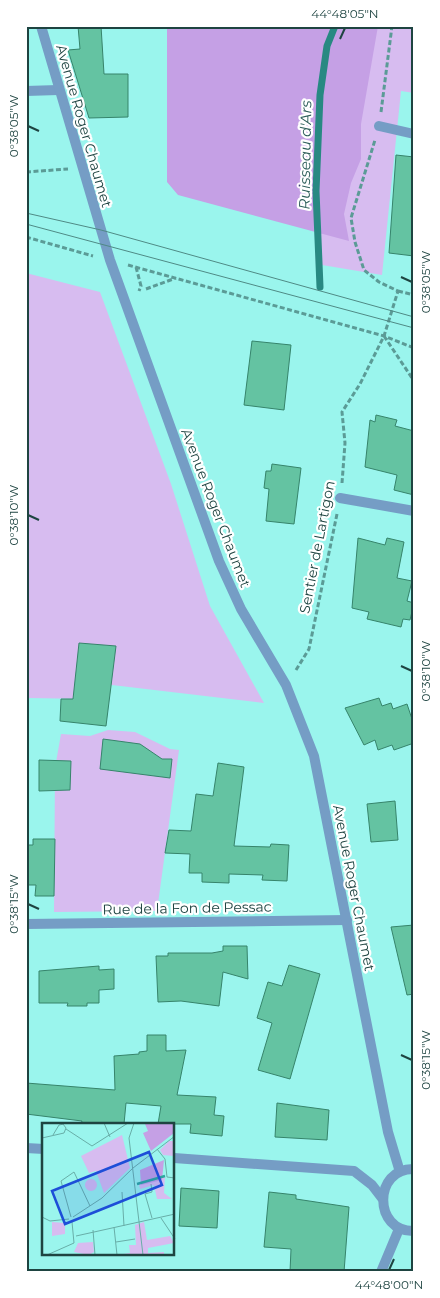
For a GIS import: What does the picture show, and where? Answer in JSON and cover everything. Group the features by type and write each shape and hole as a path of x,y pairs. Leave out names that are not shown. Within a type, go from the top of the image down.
{"street":[{"name":"Avenue Roger Chaumet","path":"41,26 58,90 110,260 219,561 242,609 286,685 314,756 388,1132 400,1172"},
{"path":"26,91 58,90"},
{"path":"379,126 414,134"},
{"path":"340,498 414,511"},
{"name":"Rue de la Fon de Pessac","path":"26,924 347,920"},
{"path":"26,1148 42,1149"},
{"path":"175,1158 354,1172 372,1185 382,1198 386,1216 400,1229 414,1231"},
{"path":"382,1198 388,1182 400,1172 414,1169"},
{"path":"381,1272 400,1229"}],"path":[{"path":"392,26 379,126 352,218 355,242 364,270 379,282 398,291 414,295"},
{"path":"26,172 81,168"},
{"path":"26,237 86,254"},
{"path":"130,266 384,336 414,348"},
{"path":"146,289 176,278"},
{"name":"Sentier de Lartigon","path":"286,685 309,649 340,498 345,443 342,412 360,384 384,336 398,291"},
{"path":"384,336 414,381"}],"shaded area":[{"path":"167,26 378,26 361,124 361,159 351,183 344,214 349,241 178,195 167,182"},
{"path":"330,26 414,26 414,93 401,91 382,275 316,264 313,186"},
{"path":"26,273 100,292 171,484 210,606 264,703 95,683 93,699 26,698"},
{"path":"108,730 135,732 170,749 179,750 157,911 54,912 55,768 61,734 90,736"}],"building":[{"path":"78,26 101,26 104,74 128,74 128,117 89,118 68,50 80,49"},
{"path":"396,155 414,157 414,256 389,253"},
{"path":"252,341 291,345 284,410 244,405"},
{"path":"376,415 397,420 395,426 414,431 414,495 394,490 397,475 365,467 370,420 375,422"},
{"path":"272,464 301,468 294,524 266,521 269,489 264,488 266,471 271,471"},
{"path":"358,538 385,545 387,538 404,542 397,578 412,581 407,601 414,603 410,620 403,619 401,627 367,619 369,612 352,608"},
{"path":"79,643 116,646 106,726 60,721 61,699 73,699"},
{"path":"379,698 382,706 391,703 393,709 407,704 414,725 414,743 394,750 392,745 378,750 375,740 364,745 345,708"},
{"path":"103,739 140,744 162,759 172,759 170,778 100,769"},
{"path":"39,760 71,761 70,790 39,791"},
{"path":"218,763 244,767 234,846 270,847 271,844 289,845 287,881 262,880 263,875 229,874 229,883 202,882 202,873 189,873 190,854 165,853 169,830 191,831 196,794 213,796"},
{"path":"395,801 398,840 371,842 367,804"},
{"path":"33,839 55,839 54,896 35,896 36,885 26,885 26,845 33,845"},
{"path":"414,925 414,994 407,995 391,927"},
{"path":"223,946 247,946 248,979 223,972 219,1006 181,1001 158,1002 156,956 168,956 168,953 212,953 223,951"},
{"path":"289,965 320,974 290,1079 258,1070 272,1023 257,1018 268,982 282,986"},
{"path":"99,966 99,970 114,969 114,989 99,990 99,1003 87,1003 87,1006 67,1006 68,1003 39,1003 39,971"},
{"path":"147,1035 166,1035 166,1051 186,1050 177,1095 216,1097 214,1115 224,1116 222,1136 190,1133 191,1124 158,1123 161,1106 126,1103 124,1123 81,1123 82,1121 26,1114 26,1083 115,1090 114,1056 139,1054 139,1052 147,1051"},
{"path":"277,1103 329,1110 327,1140 275,1137"},
{"path":"181,1188 219,1191 217,1228 179,1226"},
{"path":"269,1192 296,1195 296,1199 349,1207 344,1272 290,1272 291,1249 264,1247"}],"waterway":[{"name":"Ruisseau d'Ars","path":"320,287 316,191 320,95 327,46 335,26"}],"tram line":[{"path":"26,213 101,230 414,317"},
{"path":"26,224 414,328"}]}
